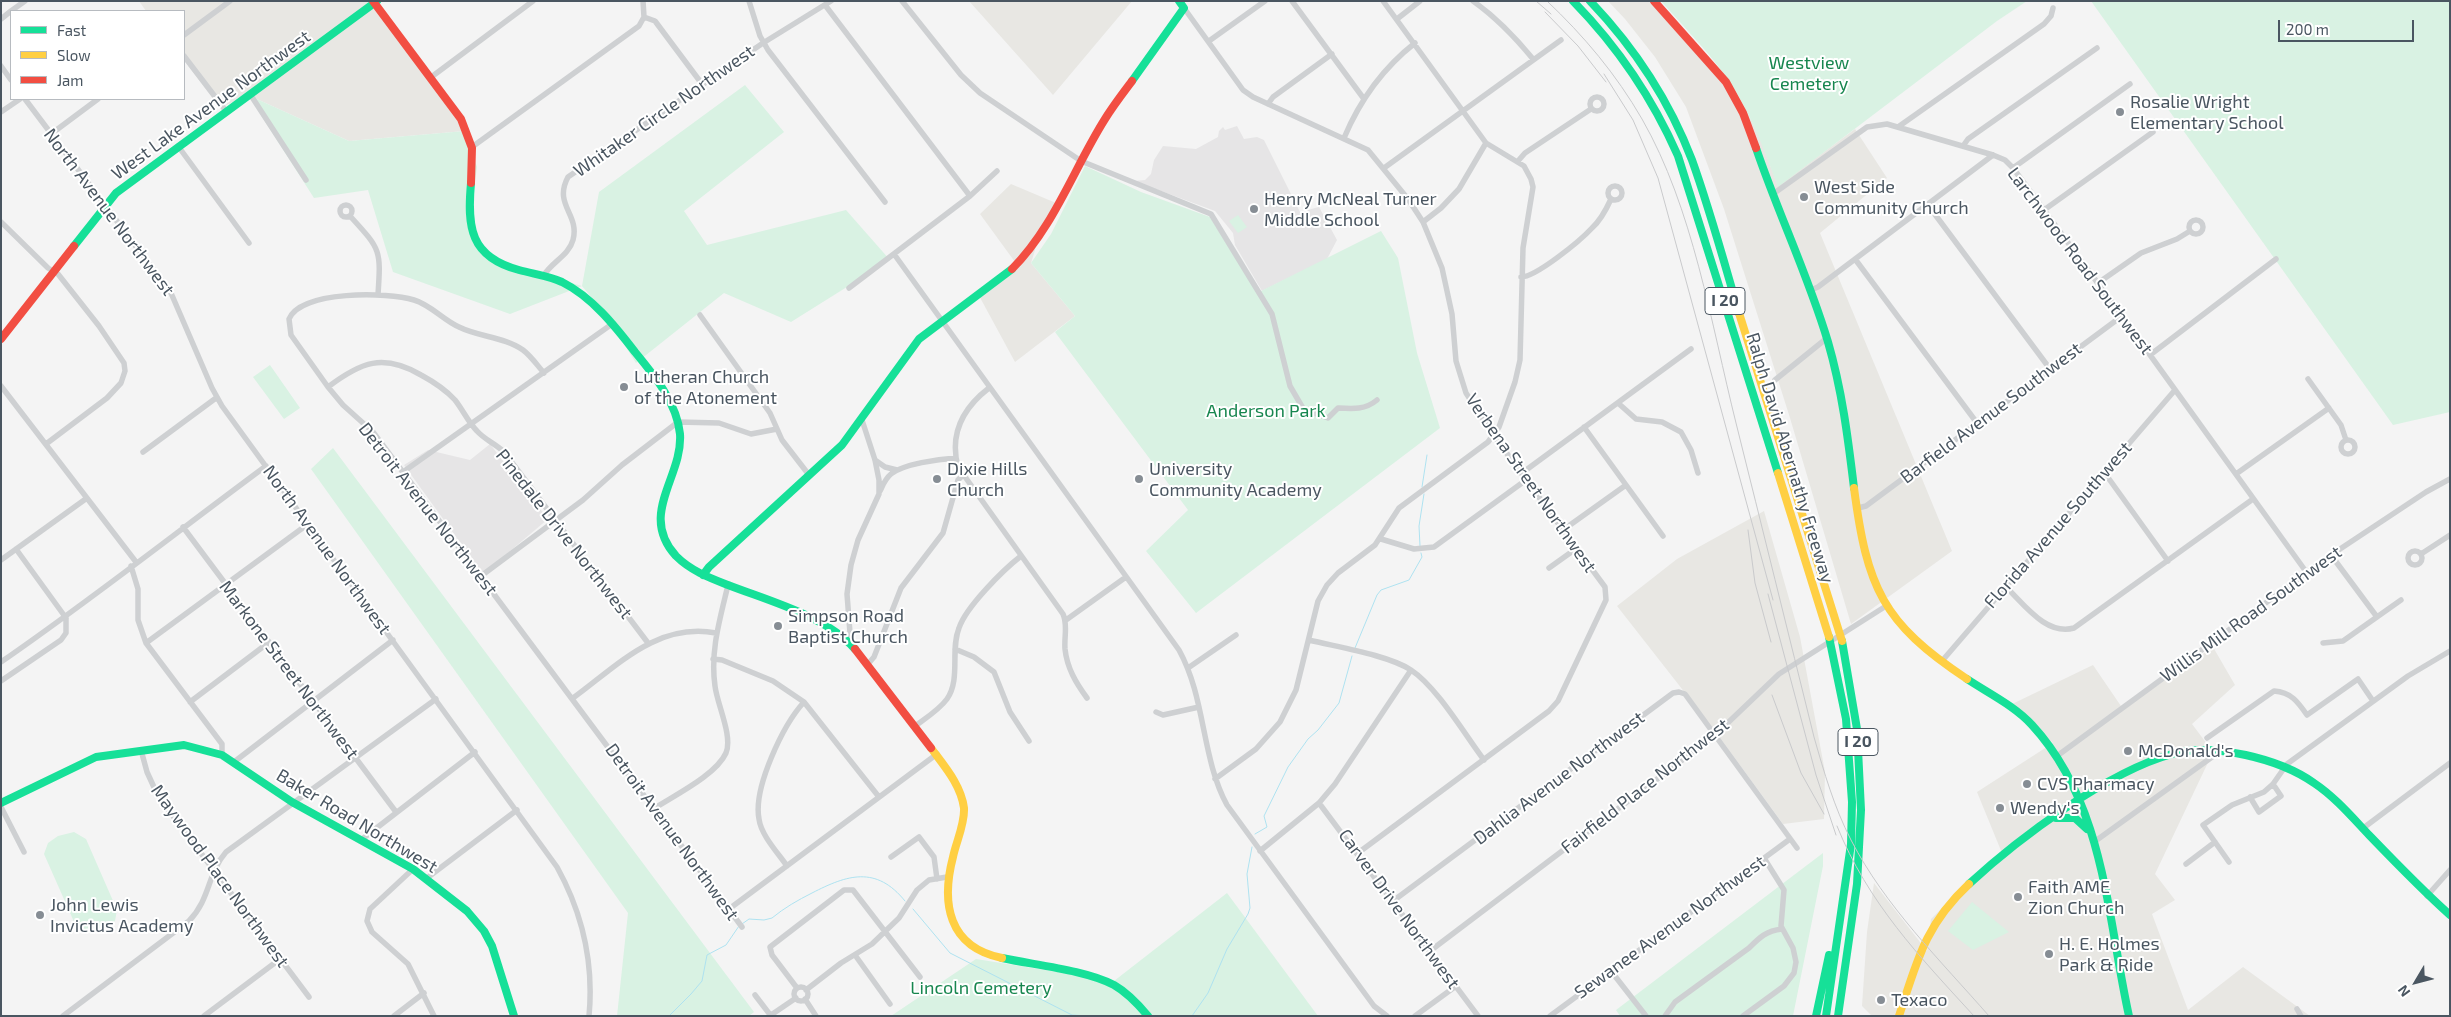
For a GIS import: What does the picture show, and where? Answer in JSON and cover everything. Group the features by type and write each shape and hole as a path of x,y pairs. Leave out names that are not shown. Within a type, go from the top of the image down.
{"main road":[{"path":"703,575 709,567 842,445 919,339 1010,271 1028,253 1043,231 1105,118 1184,8 1179,1"},
{"name":"Ralph David Abernathy Freeway","path":"1573,1 1606,36 1634,72 1658,111 1678,156 1834,656 1849,742 1851,812 1851,844 1838,933"},
{"name":"Ralph David Abernathy Freeway","path":"1590,1 1612,24 1642,64 1662,96 1681,133 1711,219 1844,648 1851,683 1860,762 1861,837 1857,893 1838,1016"},
{"path":"1654,1 1718,72 1735,96 1744,114 1773,194 1812,290 1828,338 1842,402 1858,508 1874,576 1886,606 1908,634 2031,724 2045,738 2057,756 2080,802 2094,840 2104,879 2128,1016"},
{"path":"375,2 464,124 472,146 470,213 478,244 487,256 500,264 564,282 598,307 668,399 678,422 679,449 661,501 660,525 666,542 678,558 703,575 820,622 848,641 937,754 960,790 964,817 947,877 946,896 952,922 966,942 990,956 1092,977 1114,985 1134,999 1148,1016"},
{"name":"West Lake Avenue Northwest","path":"1,340 105,205 129,182 375,2"},
{"name":"Baker Road Northwest","path":"1,803 87,760 141,750 184,745 222,755 292,802 413,869 427,878 467,912 484,930 492,946 514,1016"},
{"path":"1899,1016 1921,949 1940,914 1968,885 2054,818 2137,766 2160,757 2186,751 2219,752 2254,757 2304,777 2320,788 2427,896 2450,915"},
{"path":"2054,818 2075,818 2083,823 2094,840"},
{"path":"1816,1016 1829,954 1838,933"},
{"name":"I 20","path":"1826,1016 1838,933"}],"street":[{"path":"12,10 25,1"},
{"path":"185,34 230,1"},
{"path":"430,78 533,1"},
{"path":"472,146 639,26 644,17 643,1"},
{"path":"749,1 763,43 885,202"},
{"path":"902,1 969,84 1081,161 1206,211 1216,219 1272,314 1290,386 1304,410 1328,418 1338,408 1357,409 1368,407 1377,400"},
{"path":"1209,41 1265,1"},
{"path":"1292,1 1364,99"},
{"path":"1215,779 1256,749 1280,722 1296,690 1318,601 1327,585 1338,573 1381,539 1392,517 1399,508 1494,436 1511,395 1520,360 1523,248 1532,187 1528,172 1518,161 1486,143 1383,1"},
{"path":"1397,19 1420,1"},
{"path":"1473,1 1509,31 1533,59"},
{"path":"828,3 970,196"},
{"name":"Whitaker Circle Northwest","path":"544,275 549,266 567,251 573,238 573,223 562,198 563,186 568,177 763,43 828,3"},
{"name":"Verbena Street Northwest","path":"1184,8 1243,90 1252,97 1368,150 1384,168 1423,222 1436,252 1447,284 1456,361 1461,382 1472,405 1605,587 1606,600 1558,702 1549,711 1358,853"},
{"path":"1898,127 2044,24 2051,16 2053,8"},
{"path":"644,17 655,22 702,84"},
{"path":"1384,168 1561,40"},
{"path":"1344,138 1352,117 1364,99 1388,67 1415,43"},
{"path":"1963,146 1968,139 2097,48"},
{"path":"1268,104 1274,97 1332,54"},
{"path":"185,57 226,112"},
{"path":"1,66 10,79"},
{"path":"2013,168 2130,84"},
{"path":"250,94 306,180"},
{"path":"1,112 19,100"},
{"name":"North Avenue Northwest","path":"26,100 171,292 216,398 517,810 557,868 578,914 590,966 589,1016"},
{"path":"51,134 97,100"},
{"path":"1518,161 1526,153 1591,109"},
{"name":"Larchwood Road Southwest","path":"1773,194 1867,127 1882,124 1963,146 2005,160 2013,168 2098,283 2307,573"},
{"path":"2044,210 2153,132"},
{"path":"1423,222 1441,208 1459,189 1486,143"},
{"path":"178,146 249,243"},
{"path":"1812,290 1993,155"},
{"path":"849,288 970,196 997,172"},
{"path":"1521,277 1532,275 1586,234 1599,220 1612,199"},
{"path":"1928,205 2050,369"},
{"path":"350,216 378,251 380,261 378,295"},
{"path":"1,222 54,271 115,349 124,364 125,371 121,383 108,398 46,444"},
{"path":"2098,283 2141,254 2177,239 2190,231"},
{"path":"894,254 1179,650 1188,668 1215,779 1227,806 1374,1006 1387,1016"},
{"path":"1855,259 1977,423"},
{"path":"2150,355 2276,259"},
{"name":"Detroit Avenue Northwest","path":"544,373 530,356 513,345 460,328 416,300 378,295 351,295 306,304 297,308 291,315 288,325 291,335 328,387 343,405 373,432 655,808 740,925"},
{"path":"700,316 770,413 782,440 809,475"},
{"name":"Barfield Avenue Southwest","path":"1858,508 1866,506 2122,316"},
{"path":"403,472 612,324"},
{"path":"1775,380 1828,338"},
{"path":"1522,473 1691,349"},
{"name":"Pinedale Drive Northwest","path":"328,387 348,372 362,365 380,362 397,363 443,388 455,400 470,423 481,435 504,452 648,644"},
{"path":"2308,379 2340,425 2346,440"},
{"path":"1,386 87,498 133,564 138,590 138,620 146,642 222,744 222,755"},
{"path":"989,388 973,400 963,414 956,444 956,458 962,475 1066,620 1065,647 1068,663 1074,679 1087,698"},
{"name":"Florida Avenue Southwest","path":"1942,660 2175,390"},
{"path":"143,452 216,398"},
{"path":"1618,403 1636,419 1662,422 1681,432 1689,445 1698,473"},
{"path":"2236,474 2329,408"},
{"path":"862,420 875,460 879,480 878,494"},
{"path":"481,576 556,520 678,422 719,423 751,434 777,429"},
{"path":"1584,427 1663,536"},
{"path":"848,641 850,634 848,594 851,565 858,540 886,479 897,470 939,459 956,458"},
{"path":"875,460 884,467 897,470"},
{"path":"1,662 66,618 133,564 266,466"},
{"path":"2104,472 2168,560"},
{"path":"868,664 874,657 901,588 943,533 958,480 962,475"},
{"name":"Willis Mill Road Southwest","path":"2057,756 2331,556 2450,478"},
{"path":"1381,539 1414,550 1434,547 1526,480"},
{"path":"1564,530 1626,485"},
{"path":"1,560 87,498"},
{"path":"2005,586 2047,625 2057,630 2068,630 2080,625 2253,499"},
{"path":"146,642 308,524"},
{"name":"Markone Street Northwest","path":"183,527 396,812"},
{"path":"2421,554 2450,535"},
{"path":"1549,568 1577,548"},
{"path":"1,681 61,640 66,633 66,618 16,549"},
{"path":"915,726 942,705 950,694 954,681 955,649 958,630 966,613 1021,556"},
{"path":"2331,556 2378,616"},
{"path":"1066,620 1126,577"},
{"path":"655,808 712,770 726,752 728,739 715,689 713,659 716,633 728,585"},
{"path":"2324,644 2343,641 2401,600"},
{"name":"Fairfield Place Northwest","path":"1430,951 1714,736 1780,674 1886,606"},
{"path":"573,698 648,644 679,632 716,633"},
{"path":"1188,668 1236,635"},
{"path":"234,762 393,640"},
{"path":"1309,640 1392,661 1411,670 1428,686 1484,760"},
{"path":"190,702 268,643"},
{"path":"955,649 974,656 994,672 1010,712 1029,741"},
{"path":"2229,862 2203,826 2232,804 2264,792 2273,784 2283,768 2373,700 2450,651"},
{"path":"713,659 722,660 773,681 804,702 879,797"},
{"path":"1260,851 1319,803 1335,784 1411,670"},
{"path":"2207,738 2274,691 2288,694 2298,702 2307,715 2358,679 2373,700"},
{"name":"Dahlia Avenue Northwest","path":"1393,901 1673,693 1685,694 1714,736"},
{"path":"63,1016 189,921 204,901 213,871 226,852 292,802 436,699"},
{"path":"787,866 761,826 758,810 772,755 804,702"},
{"path":"1156,712 1163,715 1199,708"},
{"path":"1714,736 1796,848"},
{"name":"Maywood Place Northwest","path":"141,750 147,772 158,796 309,997"},
{"path":"361,840 474,752"},
{"path":"2094,840 2219,752"},
{"path":"729,909 937,754"},
{"path":"2362,829 2450,764"},
{"path":"2250,797 2260,812 2281,796 2273,784"},
{"name":"Carver Drive Northwest","path":"1319,803 1478,1016"},
{"path":"1,807 24,852"},
{"path":"427,878 517,810"},
{"path":"891,858 919,837 934,857 937,879"},
{"name":"Sewanee Avenue Northwest","path":"1550,1016 1790,839"},
{"path":"2186,864 2215,842"},
{"path":"1742,1016 1784,986 1794,973 1795,955 1782,929 1784,890 1764,858"},
{"path":"413,869 370,909 367,921 372,932 408,964 434,1016"},
{"path":"2427,896 2450,870"},
{"path":"806,990 872,944 899,918 917,890 929,880 947,877"},
{"path":"797,988 772,956 770,946 844,890 853,890 920,977"},
{"path":"1665,1016 1675,1002 1749,948 1758,938 1773,930 1782,929"},
{"path":"855,955 890,1004"},
{"path":"204,1016 280,959"},
{"path":"1611,971 1646,1016"},
{"path":"1415,1016 1456,986"},
{"path":"797,988 801,987 806,990 808,994 805,999"},
{"path":"796,998 795,992 797,988"},
{"path":"394,1016 424,993"},
{"path":"755,995 771,1016 796,998"},
{"path":"796,998 799,1000 805,999"},
{"path":"805,999 816,1016"},
{"path":"2297,1009 2301,1016"}],"shaded area":[{"path":"139,1 378,1 374,6 465,131 349,141 248,95 220,108 185,61 185,10 145,10"},
{"path":"969,1 1132,1 1053,95"},
{"path":"1608,1 1654,1 1745,108 1759,135 1778,186 1855,129 1887,178 1820,233 1952,551 1851,624 1790,418 1724,209 1686,107 1655,57"},
{"name":"Henry McNeal Turner Middle School","path":"1237,126 1244,139 1257,137 1264,140 1300,212 1319,207 1337,240 1327,259 1262,291 1235,245 1233,233 1215,211 1134,181 1145,180 1151,174 1154,160 1163,146 1196,149 1218,137 1219,131 1223,127 1225,130"},
{"path":"1011,184 1056,203 1041,231 1031,263 1075,316 1015,362 977,292 1015,262 980,214"},
{"path":"490,444 548,519 483,574 404,465 428,450 470,460"},
{"path":"1764,511 1800,637 1825,772 1824,819 1783,824 1718,735 1617,606 1677,559"},
{"path":"2213,647 2235,685 2192,724 2213,752 2155,874 2175,900 2152,914 2188,1010 2243,967 2310,1016 1872,1016 1862,1006 1867,932 1874,883 1927,951 1931,919 1963,887 2004,858 1977,792 2053,743 2008,706 2093,665 2123,709"}],"green space":[{"name":"Westview Cemetery","path":"1661,1 2027,1 1997,21 1778,187 1754,126 1731,83 1707,52"},
{"path":"2091,1 2450,1 2450,412 2393,425"},
{"path":"745,85 784,132 684,211 707,245 846,210 890,260 791,322 724,293 636,363 603,311 582,286 599,192"},
{"path":"248,95 349,141 465,131 477,167 469,225 482,253 506,265 582,286 510,314 393,272 368,190 314,198"},
{"name":"Anderson Park","path":"1085,166 1141,192 1210,217 1257,293 1381,231 1398,258 1417,353 1440,428 1196,613 1146,551 1188,510 1055,332 1075,316 1031,263 1051,234"},
{"path":"1238,215 1247,227 1238,233 1229,221"},
{"path":"270,365 300,408 284,419 253,377"},
{"path":"333,448 754,1012 749,1016 617,1016 628,913 311,469"},
{"path":"74,832 86,839 117,910 115,921 104,930 87,933 75,924 44,854 48,843 58,836"},
{"path":"1823,853 1823,866 1793,1016 1620,1016 1616,1010"},
{"name":"Lincoln Cemetery","path":"1227,893 1318,1016 891,1016 976,959 1114,981"},
{"path":"1972,902 2009,932 1973,950 1948,931"}],"waterway":[{"path":"1422,487 1427,455"},
{"path":"1420,546 1419,526 1424,494"},
{"path":"1355,648 1377,595 1381,590 1409,580 1422,557 1421,553"},
{"path":"1255,834 1267,827 1264,816 1288,767 1308,739 1318,730 1339,703 1352,656"},
{"path":"1192,1016 1208,993 1227,949 1248,914 1250,908 1247,874 1252,847"},
{"path":"742,924 749,919 764,920 772,918 807,896 849,878 872,878 883,882 905,901"},
{"path":"913,909 950,953 1072,1015 1088,1016"},
{"path":"669,1016 702,981 707,955 726,945 739,926"}],"railway":[{"path":"1536,1 1551,14"},
{"path":"1547,1 1586,42 1632,102 1660,154 1675,190 1688,228 1709,306 1814,737 1839,815 1865,864 1897,910 1914,932 1989,1016"},
{"path":"1545,12 1578,46 1606,82"},
{"path":"1604,74 1633,120 1658,178 1773,600"},
{"path":"1748,530 1755,583 1771,642"},
{"path":"1768,594 1816,775 1836,835"},
{"path":"1772,695 1801,773 1824,814"},
{"path":"1837,826 1850,854 1879,904 1915,950 1974,1016"}],"traffic: fast":[{"path":"74,246 116,193 377,1"},
{"path":"1132,81 1184,8 1179,1"},
{"path":"1573,1 1605,36 1633,74 1657,113 1678,156 1778,473"},
{"path":"1590,1 1636,56 1673,116 1699,179 1739,313"},
{"path":"1756,148 1828,342 1841,396 1854,488"},
{"path":"471,183 470,213 475,238 481,248 490,257 503,264 557,280 573,288 593,304 619,332 664,390 674,411 680,434 679,450 661,510 661,525 665,540 676,556 694,570 708,577 813,618 843,637 855,649"},
{"path":"703,575 709,567 842,445 919,339 1012,269"},
{"path":"1826,1016 1851,844 1852,802 1846,719 1829,637"},
{"path":"1838,1016 1857,884 1861,810 1857,729 1842,641"},
{"path":"1967,679 2010,706 2032,725 2056,756 2075,790 2089,826 2100,863 2129,1016"},
{"path":"1,803 96,757 184,745 222,755 292,802 413,869 467,911 484,931 492,946 514,1016"},
{"path":"1969,884 2038,827 2065,808 2120,775 2172,754 2207,750 2246,755 2265,760 2300,774 2314,783 2329,794 2450,915"},
{"path":"2056,818 2075,818 2087,829"},
{"path":"1816,1016 1829,955"},
{"path":"1002,958 1089,975 1102,980 1124,992 1148,1016"}],"traffic: slow":[{"path":"1739,313 1842,641"},
{"path":"1778,473 1829,637"},
{"path":"1854,488 1865,552 1873,577 1884,600 1897,620 1915,639 1938,659 1967,679"},
{"path":"931,748 956,784 964,808 962,827 949,874 949,906 953,921 960,933 970,944 984,952 1002,958"},
{"path":"1899,1016 1917,961 1932,929 1954,899 1969,884"}],"traffic: jam":[{"path":"373,1 461,119 472,148 471,183"},
{"path":"1654,1 1726,82 1743,113 1756,148"},
{"path":"1012,269 1040,235 1105,119 1132,81"},
{"path":"1,339 74,246"},
{"path":"855,649 931,748"}],"place":[{"name":"Rosalie Wright Elementary School","path":"2120,112"},
{"name":"West Side Community Church","path":"1804,197"},
{"name":"Henry McNeal Turner Middle School","path":"1254,209"},
{"name":"Lutheran Church of the Atonement","path":"624,387"},
{"name":"Dixie Hills Church","path":"937,479"},
{"name":"University Community Academy","path":"1139,479"},
{"name":"Simpson Road Baptist Church","path":"778,626"},
{"name":"McDonald's","path":"2128,751"},
{"name":"CVS Pharmacy","path":"2027,784"},
{"name":"Wendy's","path":"2000,808"},
{"name":"Faith AME Zion Church","path":"2018,897"},
{"name":"John Lewis Invictus Academy","path":"40,915"},
{"name":"H. E. Holmes Park & Ride","path":"2049,954"},
{"name":"Texaco","path":"1881,1000"}]}
